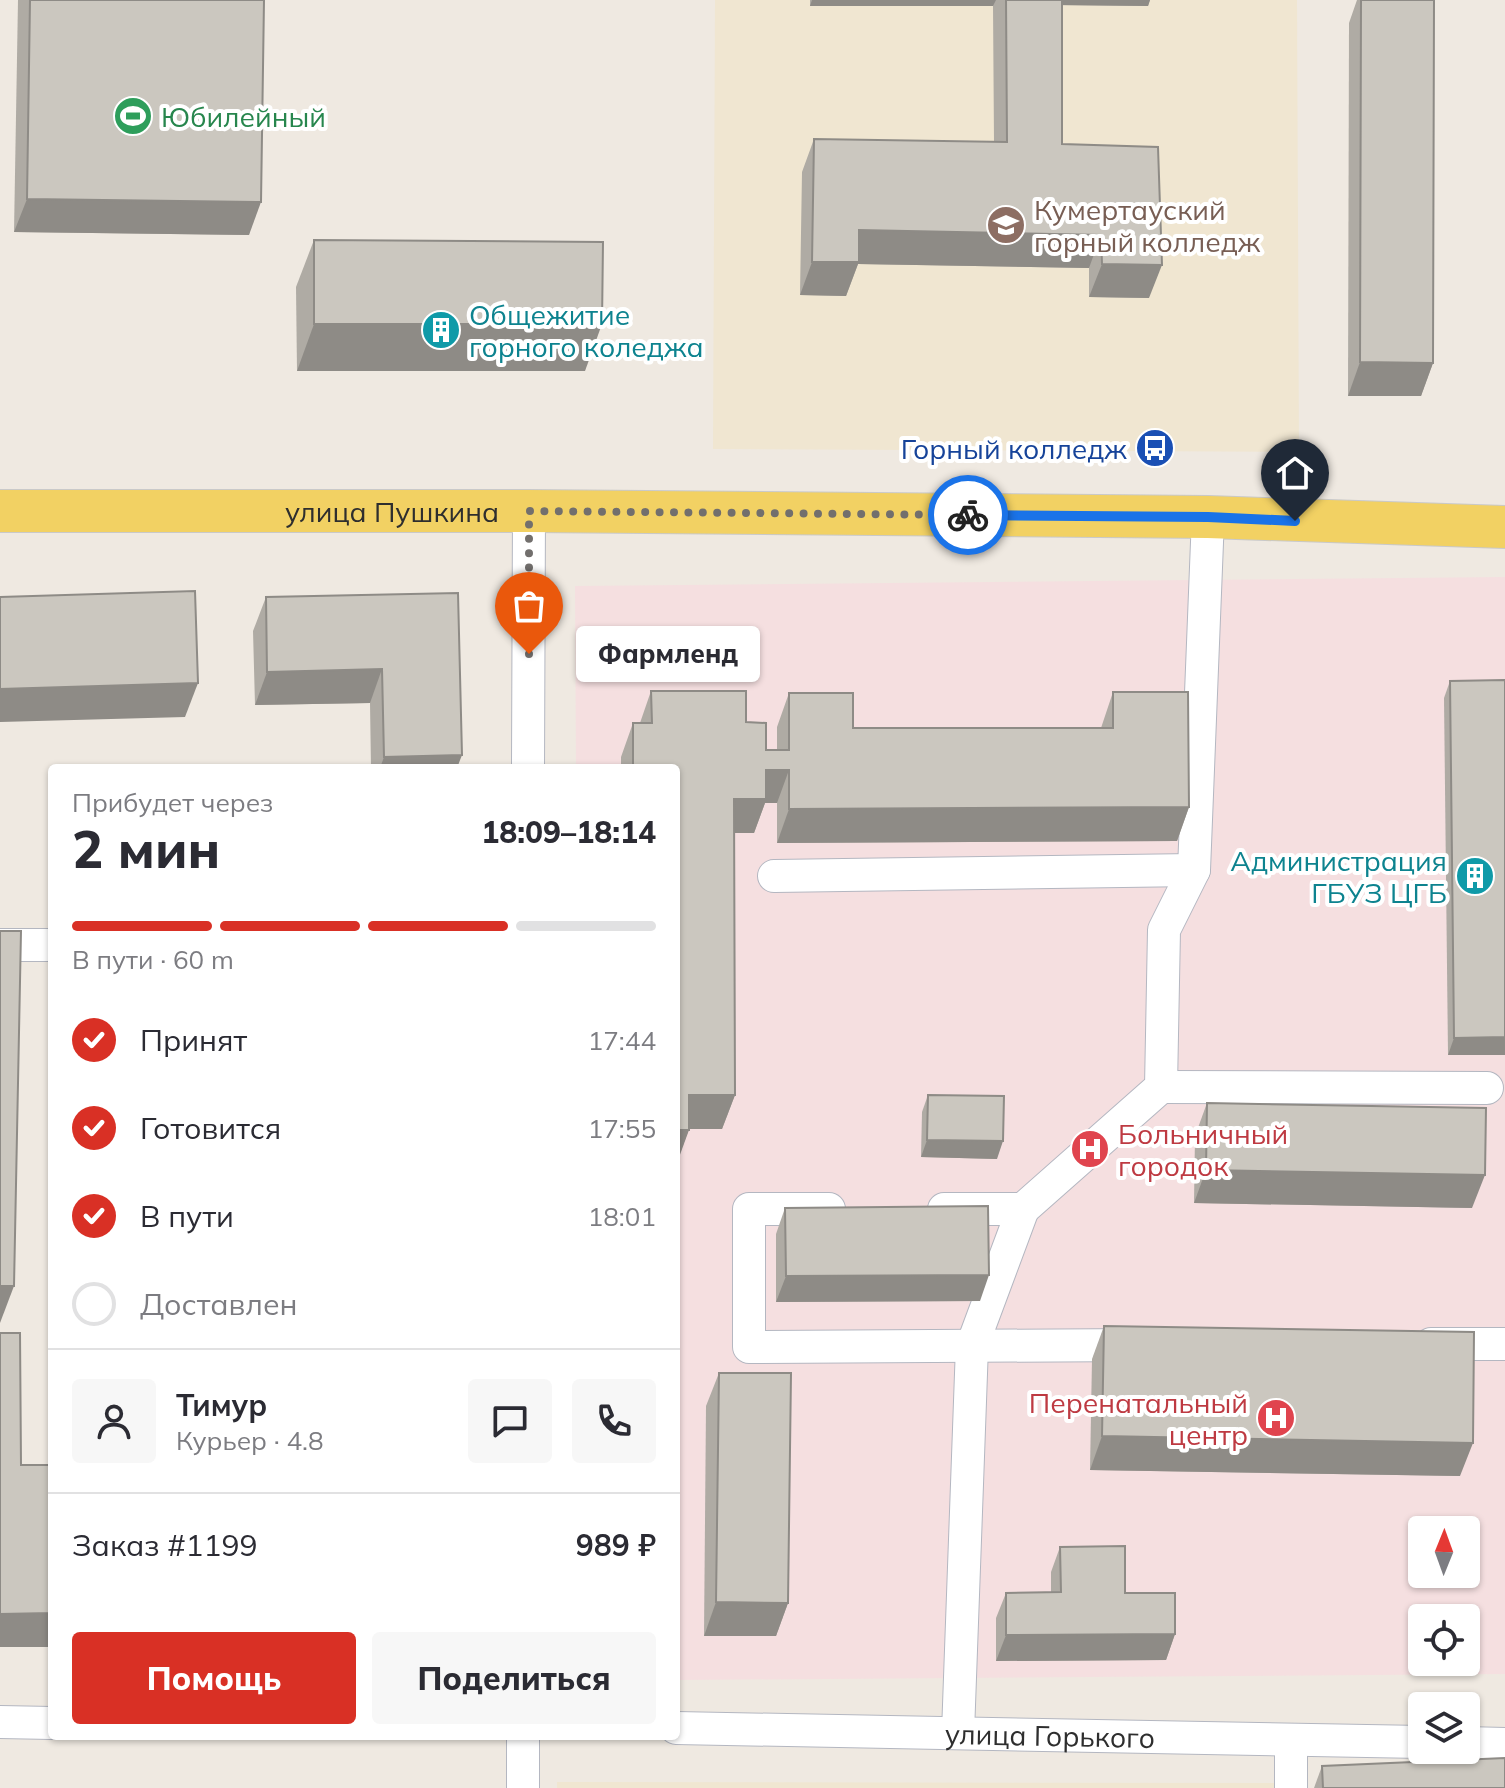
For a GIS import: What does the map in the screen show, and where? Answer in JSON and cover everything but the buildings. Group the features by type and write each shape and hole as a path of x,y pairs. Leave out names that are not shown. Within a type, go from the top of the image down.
{"main road":[{"name":"улица Пушкина","path":"0,511 529,511 1208,517 1505,527"}],"street":[{"path":"528,764 529,511"},
{"path":"1161,1087 1164,930 1194,870 1208,517"},
{"path":"774,876 1194,870"},
{"path":"0,945 48,945"},
{"path":"958,1733 972,1346 1023,1209 1161,1087 1487,1088"},
{"path":"856,1209 749,1209 749,1347 1176,1345"},
{"path":"917,1209 1023,1209"},
{"path":"1395,1344 1505,1344"},
{"path":"0,1722 48,1723"},
{"name":"улица Горького","path":"680,1728 1408,1742"},
{"path":"523,1740 523,1788"},
{"path":"1291,1740 1291,1788"},
{"path":"1480,1743 1505,1744"}],"shaded area":[{"name":"Кумертауский горный колледж","path":"715,0 1297,0 1299,452 713,449"},
{"name":"Больничный городок","path":"1505,577 1505,1674 1480,1674 1480,1604 1408,1604 1408,1675 680,1680 680,764 576,764 575,586"},
{"path":"557,1782 1279,1783 1279,1788 557,1788"}],"way so far":[{"path":"529,654 529,511 968,515"}],"place":[{"name":"Юбилейный","path":"133,116"},
{"name":"Кумертауский горный колледж","path":"1006,225"},
{"name":"Общежитие горного коледжа","path":"441,330"},
{"name":"Горный колледж","path":"1155,448"},
{"name":"Фармленд","path":"529,654"},
{"name":"Администрация ГБУЗ ЦГБ","path":"1475,876"},
{"name":"Больничный городок","path":"1090,1149"},
{"name":"Перенатальный центр","path":"1276,1418"}],"route":[{"path":"968,515 1208,517 1295,521"}]}
